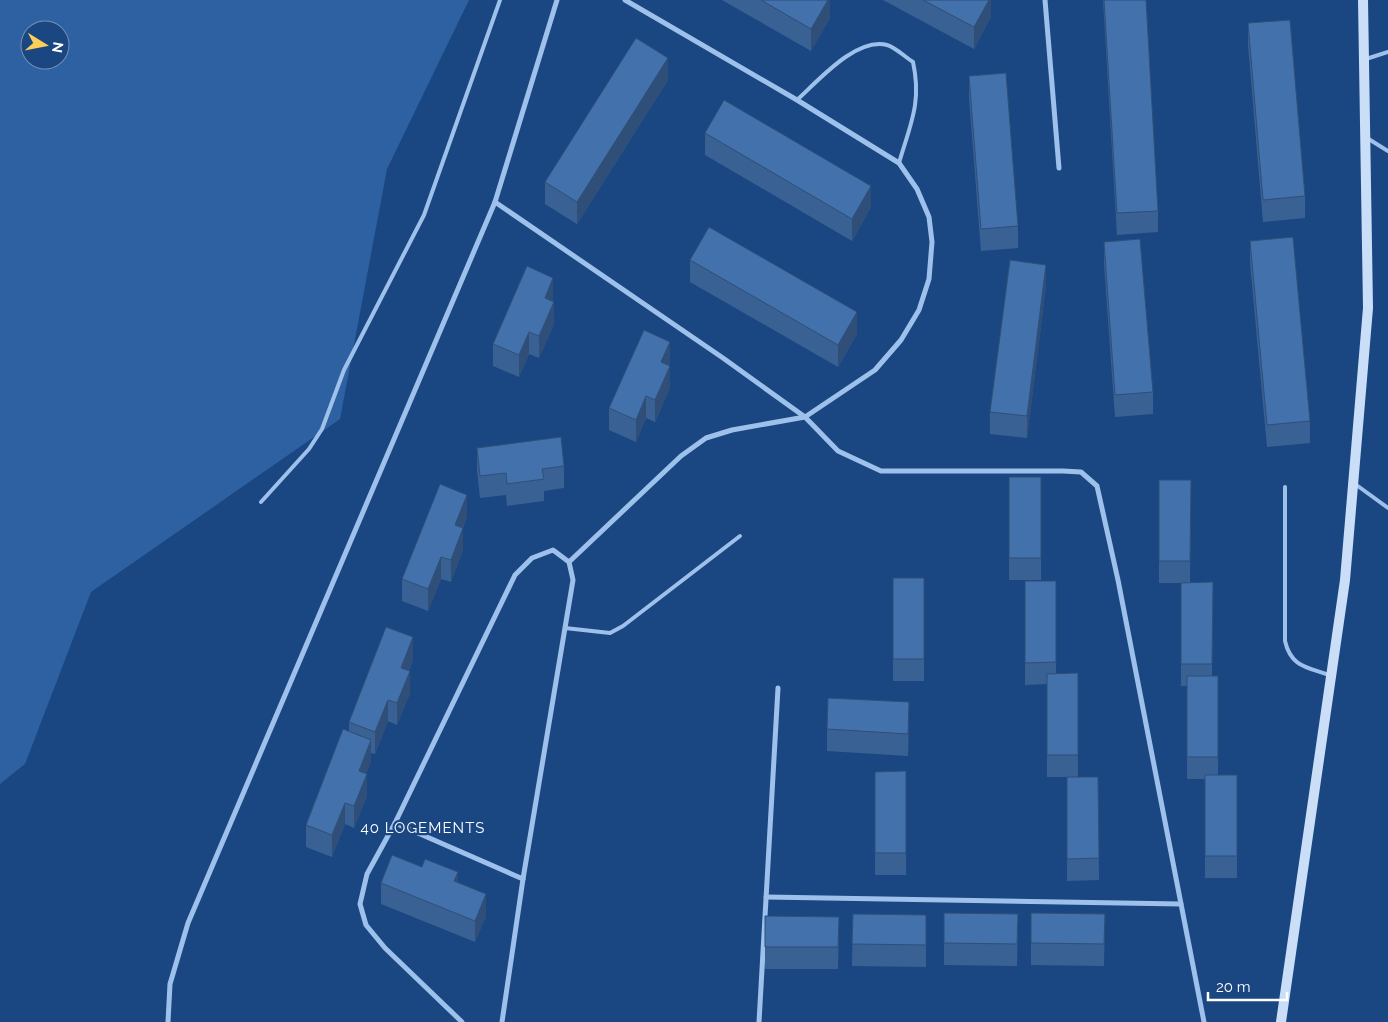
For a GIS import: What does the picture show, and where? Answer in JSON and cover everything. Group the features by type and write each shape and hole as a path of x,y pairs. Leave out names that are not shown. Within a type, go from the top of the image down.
{"main road":[{"path":"1281,1022 1345,580 1368,308 1363,0"}],"street":[{"path":"168,1022 170,984 188,923 495,202 557,0"},
{"path":"569,562 681,456 706,438 732,430 805,417 875,370 901,340 919,310 929,279 932,242 928,217 917,188 899,163 798,100 625,0"},
{"path":"1045,0 1059,168"},
{"path":"495,202 805,417 838,450 881,471 1081,472 1097,486 1118,580 1204,1022"},
{"path":"462,1022 385,948 366,925 360,904 368,874 395,823 515,575 532,558 553,550 569,562 573,580 523,879 502,1022"},
{"path":"759,1022 778,688"},
{"path":"395,823 523,879"},
{"path":"766,897 1181,904"}],"lane":[{"path":"261,502 309,449 322,429 344,370 424,215 500,0"},
{"path":"798,100 847,55 870,45 888,45 913,62 917,80 917,102 899,163"},
{"path":"1364,60 1388,52"},
{"path":"1365,136 1388,151"},
{"path":"1353,482 1388,508"},
{"path":"1285,487 1285,641 1288,655 1296,663 1332,676"},
{"path":"565,628 610,632 623,626 740,536"}],"shaded area":[{"path":"0,0 469,0 387,169 340,419 91,592 25,764 0,784"}],"building":[{"path":"761,0 828,0 811,29"},
{"path":"923,0 989,0 974,27"},
{"path":"1104,0 1146,0 1158,211 1117,213"},
{"path":"1290,20 1305,196 1263,200 1248,23"},
{"path":"636,38 668,58 577,202 545,182"},
{"path":"1006,73 1018,226 981,229 969,76"},
{"path":"724,100 871,186 852,219 705,133"},
{"path":"709,227 857,312 838,345 690,260"},
{"path":"1293,237 1310,421 1267,425 1250,241"},
{"path":"1140,239 1153,392 1115,395 1104,242"},
{"path":"1010,260 1046,265 1027,416 990,412"},
{"path":"527,266 553,278 545,298 554,302 539,336 529,332 519,355 493,344"},
{"path":"644,330 670,342 661,362 670,366 655,400 646,396 636,420 609,408"},
{"path":"561,437 564,466 542,469 544,479 507,484 506,473 480,476 477,448"},
{"path":"1009,477 1041,477 1041,558 1009,558"},
{"path":"1159,480 1191,480 1190,561 1159,561"},
{"path":"440,484 467,495 455,525 463,528 451,560 441,557 428,589 402,579"},
{"path":"893,578 924,578 924,659 893,659"},
{"path":"1025,581 1056,581 1056,662 1025,663"},
{"path":"1213,582 1212,664 1181,664 1181,583"},
{"path":"386,627 413,637 401,668 410,671 397,703 388,700 375,732 349,722"},
{"path":"1078,673 1078,755 1047,755 1047,674"},
{"path":"1187,676 1218,676 1218,757 1187,757"},
{"path":"828,698 909,702 908,734 827,729"},
{"path":"343,729 371,740 359,771 367,774 354,806 345,803 332,835 306,825"},
{"path":"906,771 906,853 875,853 875,772"},
{"path":"1205,775 1237,775 1237,856 1205,856"},
{"path":"1067,777 1098,777 1099,858 1067,859"},
{"path":"392,855 422,867 425,859 458,872 454,881 486,894 475,921 381,883"},
{"path":"944,913 1018,914 1017,944 944,943"},
{"path":"1031,913 1105,914 1104,944 1031,943"},
{"path":"853,914 926,915 926,945 852,944"},
{"path":"765,916 839,917 838,947 765,947"}],"district":[{"name":"40 LOGEMENTS","path":"423,828"}]}
